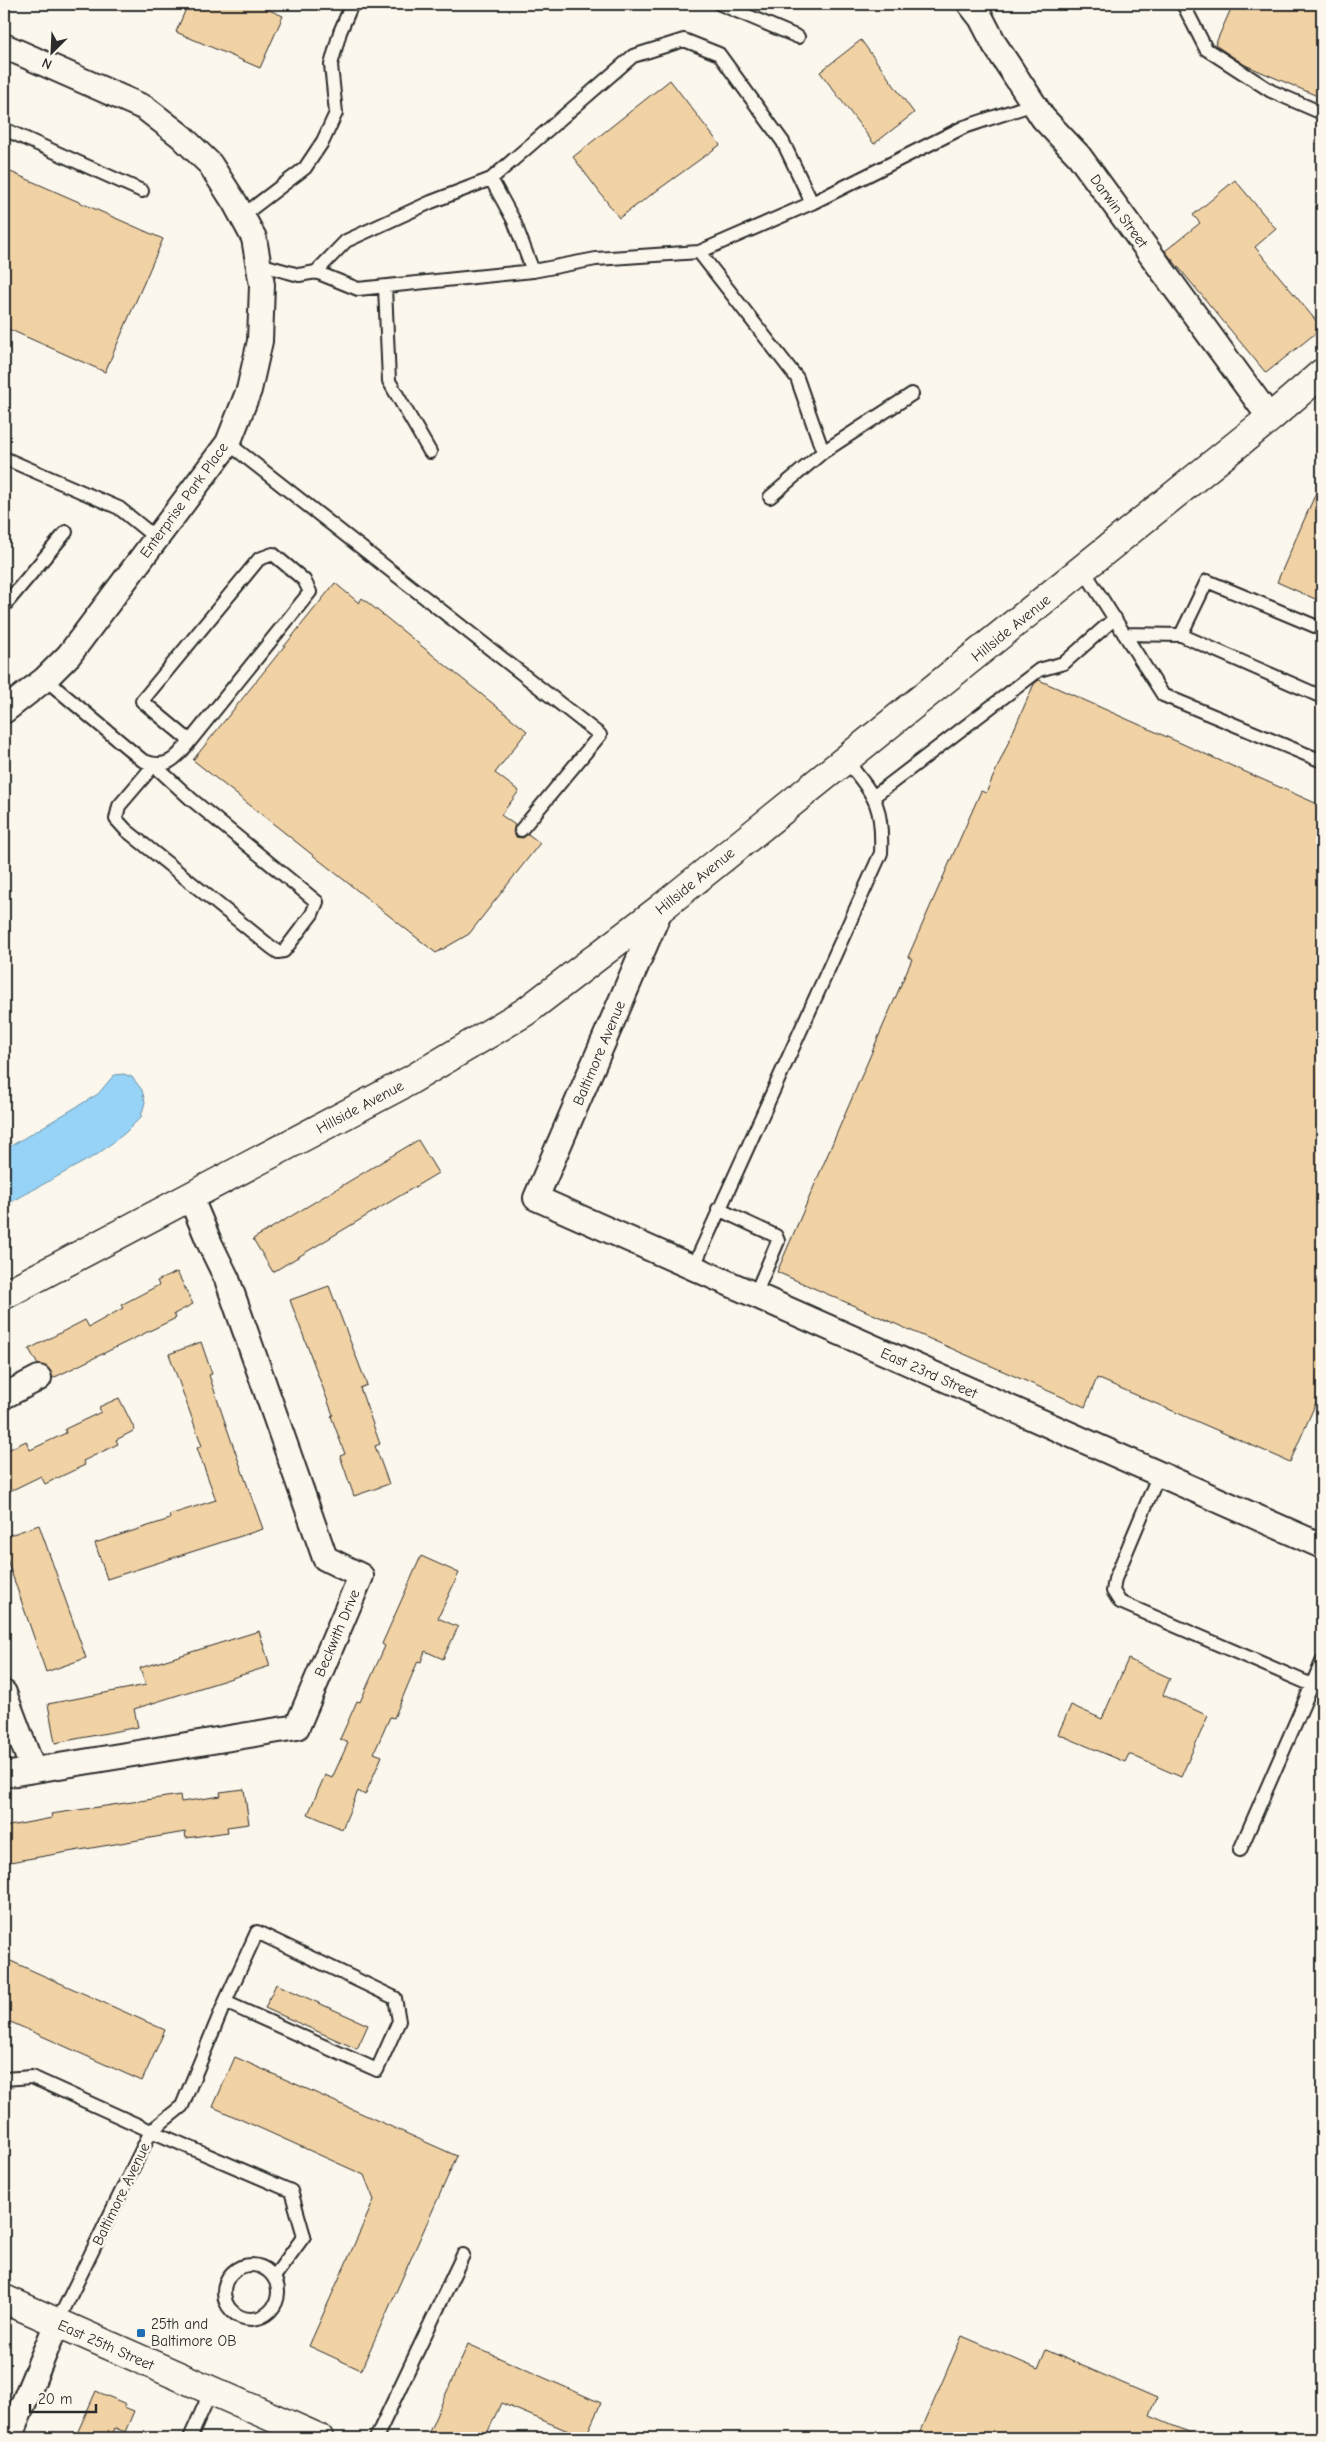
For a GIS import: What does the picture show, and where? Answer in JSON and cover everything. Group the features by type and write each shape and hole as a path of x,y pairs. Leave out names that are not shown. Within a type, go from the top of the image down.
{"street":[{"name":"Darwin Street","path":"970,4 981,18 995,45 1043,118 1079,156 1270,418"},
{"name":"Enterprise Park Place","path":"4,46 145,108 181,136 210,164 254,238 262,285 260,341 250,390 228,443 69,655 45,679 4,711"},
{"name":"Hillside Avenue","path":"4,1295 410,1081 502,1027 562,985 662,908 1084,569 1270,418 1322,373"},
{"name":"Baltimore Avenue","path":"536,1198 662,908"},
{"name":"Beckwith Drive","path":"4,1775 297,1726 361,1576 324,1558 228,1279 210,1244 190,1196"},
{"name":"East 23rd Street","path":"536,1198 1322,1545"},
{"path":"4,1396 40,1378"},
{"path":"4,1693 33,1770"},
{"name":"East 25th Street","path":"4,2299 319,2438"},
{"name":"Baltimore Avenue","path":"9,2438 57,2324"}],"lane":[{"path":"242,216 305,168 323,141 336,113 332,65 340,32 352,4"},
{"path":"720,4 798,37"},
{"path":"1184,5 1206,49 1271,91 1322,114"},
{"path":"316,272 346,241 431,202 491,179 633,56 684,40 719,54 784,142 812,204"},
{"path":"259,264 299,275 316,272 358,289 533,271 596,259 698,252 812,204 964,127 1034,104"},
{"path":"4,129 142,191"},
{"path":"491,179 514,221 533,271"},
{"path":"698,252 797,378 823,452"},
{"path":"385,287 388,381 430,452"},
{"path":"770,497 823,452 912,394"},
{"path":"228,443 600,735 521,830"},
{"path":"4,458 119,508 156,538"},
{"path":"4,606 66,532"},
{"path":"45,679 142,760 154,765 191,799 317,902 312,914 284,951 278,952 271,947 126,830 116,819 119,806 154,765 175,760 190,742 310,592 304,580 273,554 259,559 142,701 190,742"},
{"path":"1084,569 1163,695 1322,760"},
{"path":"1181,635 1207,581 1322,629"},
{"path":"873,797 1039,670 1064,663 1114,618"},
{"path":"1124,634 1181,635 1322,697"},
{"path":"693,1268 718,1209 882,853 882,826 878,805 846,760"},
{"path":"718,1209 776,1236 778,1242 755,1296"},
{"path":"1159,1474 1115,1579 1113,1591 1120,1602 1312,1685"},
{"path":"1240,1850 1322,1662"},
{"name":"Baltimore Avenue","path":"57,2324 151,2131 182,2106 225,2002 257,1932 395,1998 399,2021 377,2070 225,2002"},
{"path":"4,2079 32,2076 151,2131 291,2191 304,2236 274,2277"},
{"path":"376,2438 463,2255"},
{"path":"246,2265 257,2265 266,2269 274,2277 278,2286 278,2297 274,2307 266,2314 256,2318 246,2318 236,2314 229,2306 225,2297 225,2286 229,2276 236,2269 246,2265"},
{"path":"190,2438 211,2391"}],"water":[{"path":"124,1074 132,1077 142,1090 145,1102 141,1117 125,1133 98,1154 4,1206 4,1150 98,1094 114,1075"}],"building":[{"path":"188,4 255,4 283,16 260,68 176,32"},
{"path":"1233,4 1322,4 1322,98 1245,65 1215,45"},
{"path":"861,40 914,113 874,144 820,72"},
{"path":"670,80 720,145 619,218 573,157"},
{"path":"4,169 163,239 105,372 4,327"},
{"path":"1235,180 1276,229 1255,247 1322,328 1266,373 1165,251 1200,223 1193,215"},
{"path":"1322,479 1322,602 1277,582"},
{"path":"335,583 359,603 362,598 527,731 495,773 519,791 501,815 515,825 513,832 516,837 523,838 528,834 540,843 469,934 436,953 193,760"},
{"path":"1039,680 1322,806 1322,1389 1290,1462 1097,1378 1085,1407 777,1272 912,959 908,957 981,791 986,793 1034,684"},
{"path":"418,1140 438,1173 273,1272 253,1239"},
{"path":"177,1272 193,1304 174,1314 176,1318 53,1378 47,1367 38,1365 29,1349 85,1320 89,1327 123,1308 121,1305 159,1285 157,1281"},
{"path":"329,1286 367,1385 360,1388 380,1444 375,1446 389,1484 354,1496 340,1456 345,1454 331,1416 333,1415 290,1300"},
{"path":"201,1342 212,1374 209,1375 263,1529 107,1579 95,1543 170,1519 169,1515 216,1500 197,1448 202,1446 169,1354"},
{"path":"119,1398 135,1430 116,1440 118,1444 83,1461 85,1465 45,1484 41,1476 4,1494 4,1452 26,1441 30,1450 66,1433 65,1429 101,1412 99,1407"},
{"path":"39,1525 86,1658 46,1672 4,1551 4,1537"},
{"path":"421,1556 459,1573 438,1618 458,1627 443,1659 425,1651 421,1662 418,1661 394,1718 390,1717 374,1753 382,1756 365,1795 358,1791 342,1829 308,1814 325,1775 332,1778 348,1743 340,1739 357,1701 360,1702 385,1646 382,1644"},
{"path":"259,1631 270,1666 134,1709 138,1727 55,1743 48,1704 146,1685 140,1668"},
{"path":"1128,1659 1170,1678 1163,1695 1208,1716 1181,1777 1129,1754 1125,1762 1058,1734 1071,1705 1102,1719"},
{"path":"244,1789 249,1824 227,1827 228,1832 186,1838 185,1832 4,1863 4,1827 52,1818 51,1814 180,1795 181,1802 221,1796 220,1792"},
{"path":"4,1958 165,2030 142,2081 4,2019"},
{"path":"276,1984 368,2025 357,2049 265,2008"},
{"path":"235,2057 457,2156 361,2370 309,2346 374,2200 364,2175 213,2107"},
{"path":"962,2336 1038,2369 1046,2350 1157,2398 1150,2416 1202,2438 918,2438"},
{"path":"468,2344 601,2403 585,2438 501,2403 485,2438 443,2438 429,2432"},
{"path":"96,2391 126,2404 124,2407 134,2411 125,2432 115,2428 111,2438 75,2438"}],"place":[{"name":"25th and Baltimore OB","path":"141,2333"}]}
